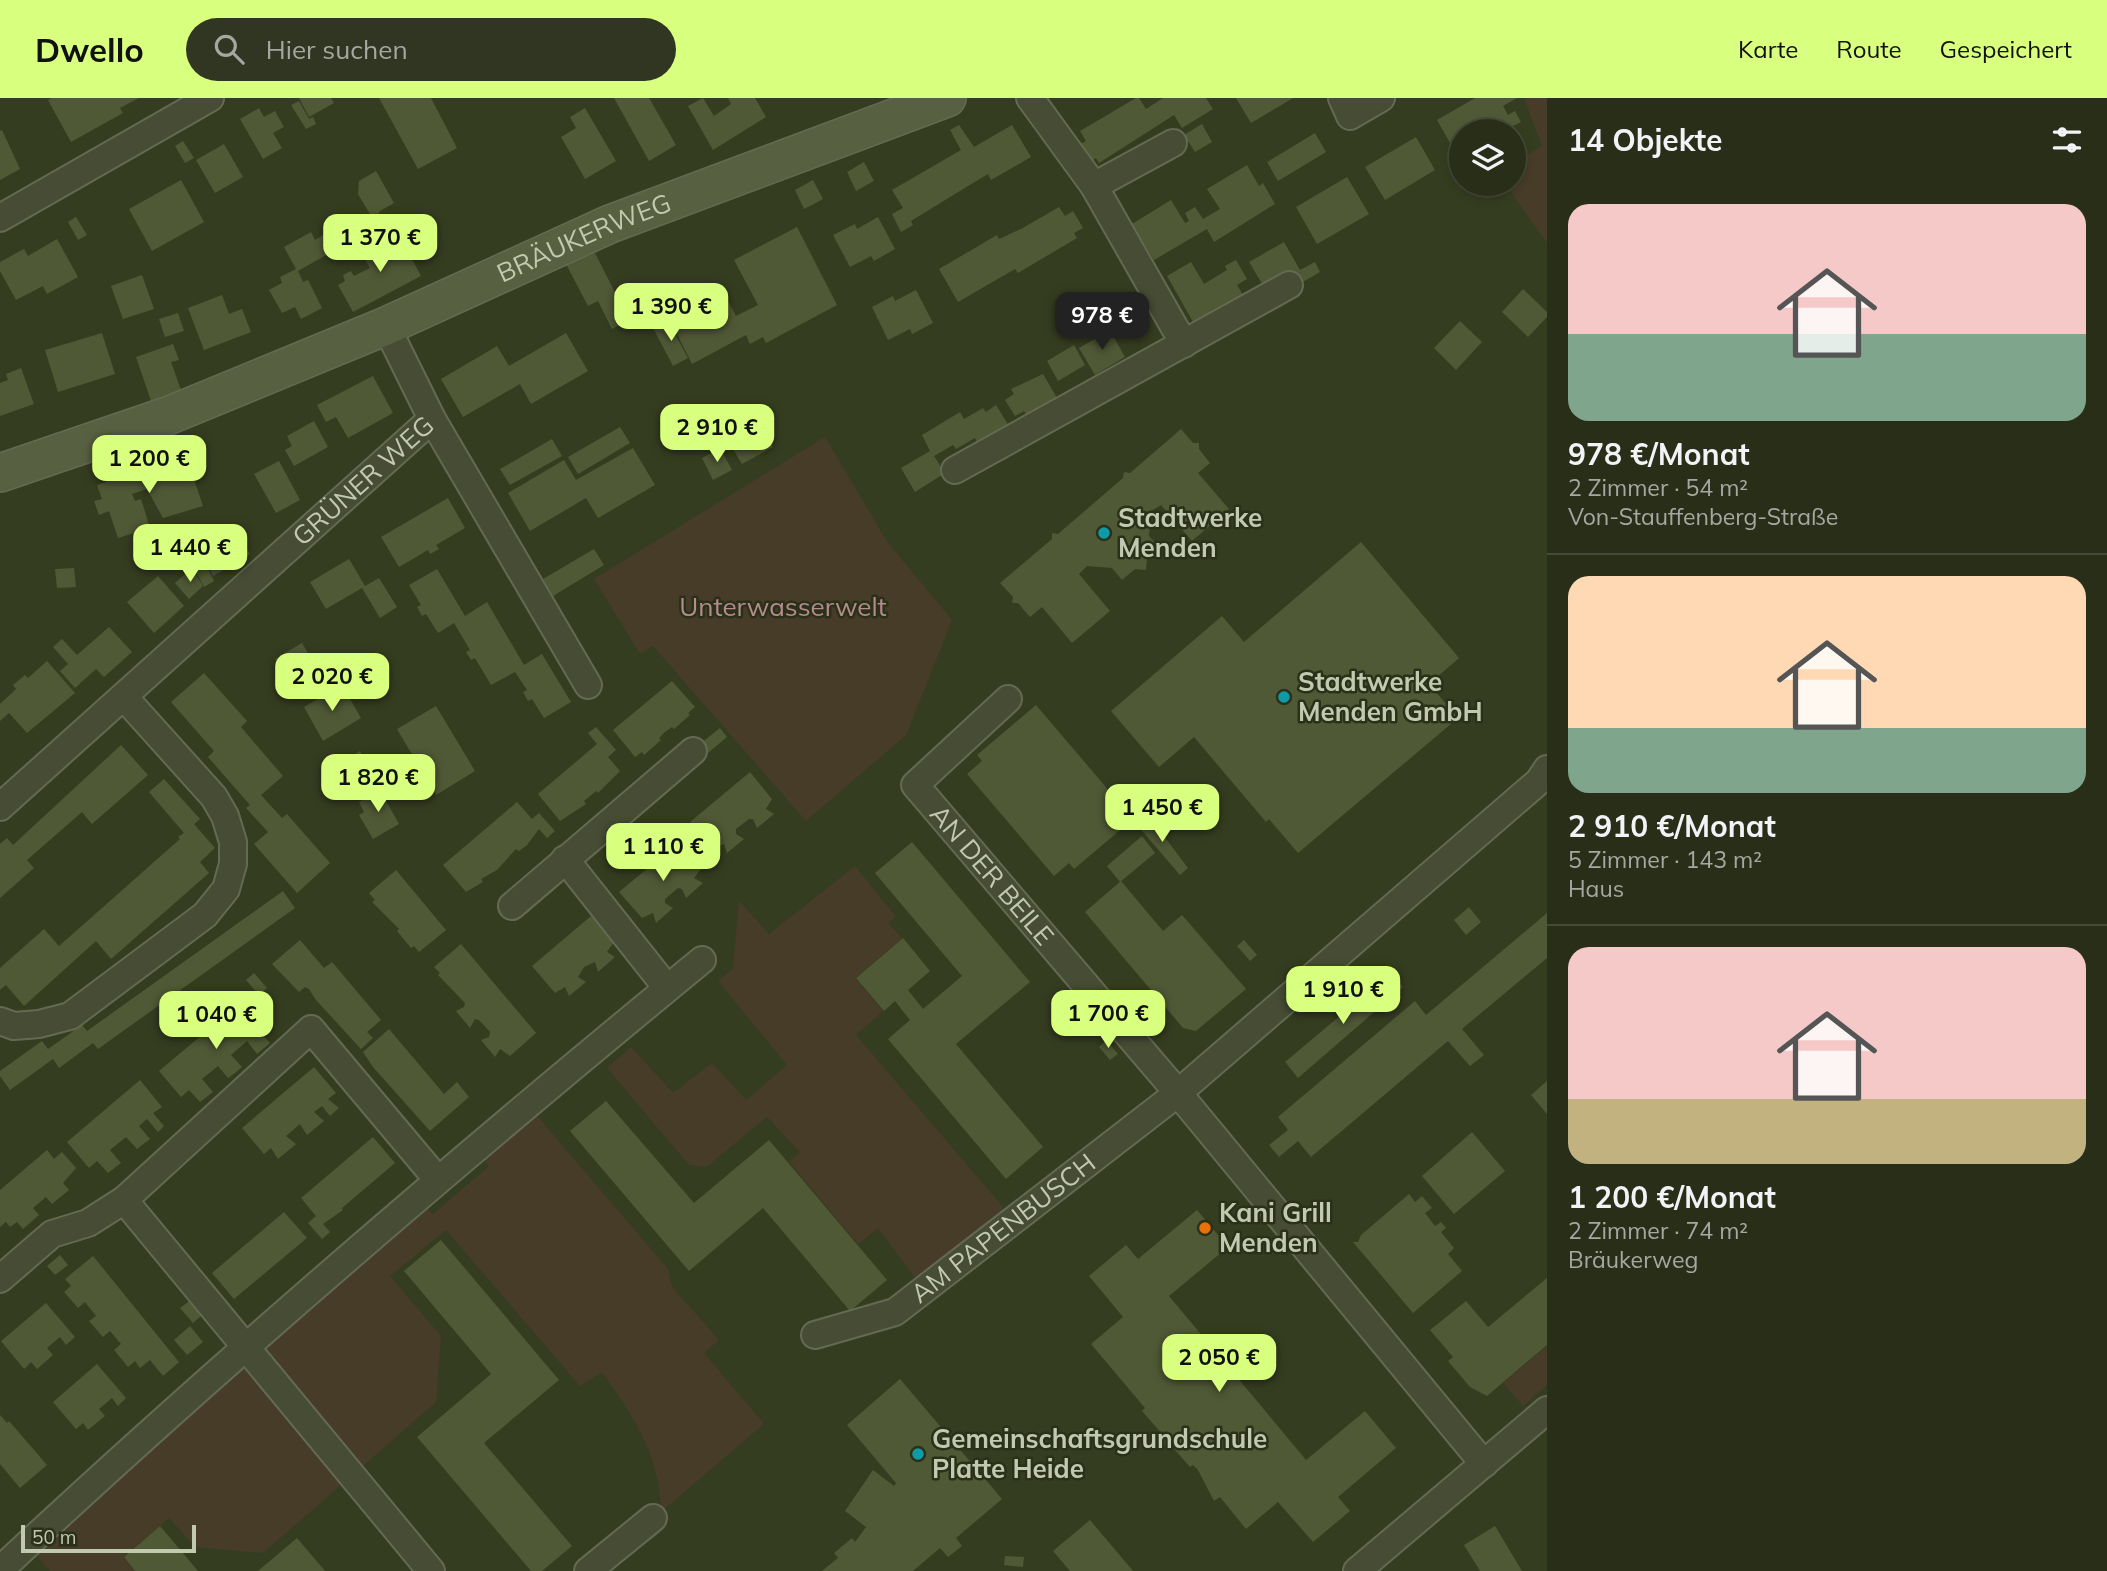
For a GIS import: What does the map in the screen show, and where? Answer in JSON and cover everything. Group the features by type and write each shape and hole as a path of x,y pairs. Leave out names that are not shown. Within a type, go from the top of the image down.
{"main road":[{"name":"BRÄUKERWEG","path":"0,472 170,415 386,326 610,224 942,99"}],"street":[{"path":"0,218 210,98"},
{"path":"1030,98 1094,186 1184,344"},
{"path":"1342,98 1350,116 1381,98"},
{"path":"1094,186 1173,143"},
{"path":"955,470 1289,285"},
{"name":"GRÜNER WEG","path":"0,807 432,419 386,326"},
{"path":"432,419 587,685"},
{"path":"0,1021 14,1026 39,1024 70,1016 205,915 226,889 233,864 233,842 225,816 214,797 124,697"},
{"name":"AN DER BEILE","path":"1008,699 915,785 1178,1093"},
{"path":"512,906 693,751"},
{"name":"AM PAPENBUSCH","path":"815,1335 895,1312 1178,1093 1472,841 1539,781 1547,769"},
{"path":"565,859 667,988"},
{"path":"8,1561 245,1346 437,1179 702,960"},
{"path":"0,1279 52,1234 88,1223 124,1200 311,1029 437,1179"},
{"path":"1178,1093 1484,1464"},
{"path":"124,1200 431,1571"},
{"path":"1357,1571 1547,1410"},
{"path":"588,1571 653,1518"}],"green space":[{"path":"1524,98 1547,98 1547,243 1514,196 1526,196 1526,155 1542,146"},
{"name":"Unterwasserwelt","path":"825,437 888,543 952,620 906,735 806,821 653,646 640,654 594,579"},
{"path":"855,866 896,917 888,923 902,938 855,978 883,1011 856,1035 1014,1220 924,1290 878,1228 858,1244 789,1162 800,1152 767,1117 706,1167 689,1165 607,1068 631,1047 673,1093 712,1063 746,1100 787,1065 718,981 733,968 739,901 769,934"},
{"path":"527,1104 668,1269 672,1287 719,1340 704,1353 764,1424 661,1512 656,1472 643,1437 602,1372 580,1386 446,1230 390,1276 441,1336 436,1402 263,1553 195,1547 169,1518 123,1557 134,1571 50,1571 27,1545 417,1196 433,1214 489,1166 474,1148"},
{"path":"1547,1346 1547,1385 1523,1406 1503,1383"}],"building":[{"path":"139,98 120,108 123,113 71,142 48,100"},
{"path":"299,98 331,98 334,103 309,117"},
{"path":"379,98 431,98 457,148 418,169"},
{"path":"614,98 649,98 676,145 649,161"},
{"path":"703,98 714,116 731,104 728,98 755,98 766,117 713,150 688,106"},
{"path":"1139,98 1146,109 1163,98 1206,98 1213,109 1182,128 1174,115 1099,163 1096,158 1087,164 1077,146 1086,141 1080,131"},
{"path":"1236,98 1293,98 1251,123"},
{"path":"1475,98 1517,98 1503,106 1508,115 1515,111 1519,119 1449,119 1449,141 1437,120"},
{"path":"299,101 309,119 313,117 316,124 306,129 291,105"},
{"path":"259,108 264,117 275,111 284,127 273,133 282,148 263,159 240,119"},
{"path":"585,108 616,161 585,179 561,137 576,128 570,117"},
{"path":"1202,124 1212,142 1195,152 1184,135"},
{"path":"959,125 974,147 1012,125 1031,157 991,180 988,174 911,221 913,225 901,232 892,214 903,208 892,190 961,150 950,130"},
{"path":"2,130 20,169 0,180 0,131"},
{"path":"1315,133 1326,152 1278,181 1267,162"},
{"path":"1416,137 1435,170 1385,200 1365,167"},
{"path":"183,141 194,158 185,163 175,146"},
{"path":"224,144 243,177 215,193 196,160"},
{"path":"864,162 874,181 856,191 847,172"},
{"path":"1247,165 1259,186 1263,183 1275,204 1214,242 1207,229 1154,260 1132,224 1171,200 1185,223 1189,221 1185,213 1195,207 1203,219 1220,209 1207,189"},
{"path":"376,171 394,203 380,211 374,221 358,194 359,181"},
{"path":"1347,177 1369,214 1317,244 1296,207"},
{"path":"181,180 204,222 152,251 129,209"},
{"path":"813,180 823,199 804,209 795,190"},
{"path":"1059,207 1065,216 1073,211 1083,228 1074,233 1077,238 1018,273 1015,269 958,302 939,269 997,235 999,239"},
{"path":"76,217 87,235 78,240 68,222"},
{"path":"878,217 895,249 874,261 871,256 850,267 833,235 855,224 857,229"},
{"path":"797,227 837,305 766,343 763,337 750,344 746,335 692,364 669,318 722,290 736,316 758,305 734,260"},
{"path":"333,229 342,246 298,271 303,282 308,280 322,308 301,319 295,307 282,313 269,290 282,283 280,277 296,269 284,247 311,232 315,240"},
{"path":"397,231 421,276 353,312 338,285 345,281 343,275 351,271 354,276 370,268 365,259 388,247 383,237"},
{"path":"57,239 78,277 47,294 43,286 16,300 0,271 0,262 24,249 28,256"},
{"path":"1284,242 1300,270 1315,262 1320,272 1301,283 1267,292 1249,262"},
{"path":"595,253 629,320 612,329 598,301 588,306 566,264"},
{"path":"1236,260 1247,279 1237,285 1246,300 1197,329 1167,276 1191,262 1204,284 1227,270 1225,266"},
{"path":"142,275 154,309 123,319 111,286"},
{"path":"1523,289 1547,312 1547,317 1528,337 1502,312"},
{"path":"916,290 933,323 912,334 910,329 888,340 872,307 893,296 895,301"},
{"path":"222,295 229,314 242,309 251,332 204,350 188,308"},
{"path":"178,313 184,331 165,337 159,319"},
{"path":"668,321 688,358 673,366 653,328"},
{"path":"1460,321 1482,342 1456,370 1434,348"},
{"path":"1110,330 1125,357 1095,375 1079,348"},
{"path":"102,333 115,374 58,392 45,350"},
{"path":"566,333 588,371 531,404 520,384 463,417 441,379 497,346 509,366"},
{"path":"173,344 179,360 171,362 181,390 151,401 136,357"},
{"path":"1074,345 1085,365 1058,381 1047,361"},
{"path":"21,368 34,404 0,416 0,383 8,380 6,374"},
{"path":"1043,374 1057,398 1027,416 1024,411 1015,416 1005,400 1014,394 1011,389"},
{"path":"373,376 393,413 348,438 336,417 326,422 317,405"},
{"path":"996,405 1009,426 978,444 975,438 956,449 953,445 934,456 945,473 915,492 901,468 930,451 922,435 960,412 964,419 983,408 986,412"},
{"path":"755,416 773,447 742,464 724,434"},
{"path":"314,421 328,447 294,466 285,450 292,446 287,436"},
{"path":"620,427 630,443 578,474 568,457"},
{"name":"Stadtwerke Menden","path":"1181,429 1193,443 1199,443 1199,449 1210,463 1198,473 1229,509 1192,541 1161,505 1151,511 1149,536 1160,548 1147,559 1146,570 1135,569 1122,580 1112,568 1087,566 1079,574 1110,611 1072,643 1042,607 1030,617 1018,603 1012,603 1013,597 1000,583 1052,539 1052,533 1058,534 1123,478 1124,472 1130,473"},
{"path":"552,439 562,456 510,485 500,469"},
{"path":"633,448 655,485 598,518 586,498 530,531 508,493 564,460 576,480"},
{"path":"720,448 732,470 713,480 702,458"},
{"path":"186,456 203,506 163,518 147,489 132,494 135,501 141,499 150,528 118,538 109,511 99,515 94,501 102,499 97,485"},
{"path":"279,461 300,500 276,513 254,474"},
{"path":"448,498 465,528 436,545 439,549 430,554 428,550 399,567 381,537"},
{"path":"237,531 250,554 213,576 198,550 218,535 226,537"},
{"name":"Stadtwerke Menden GmbH","path":"1361,542 1459,658 1429,684 1458,718 1298,853 1269,819 1266,822 1194,737 1159,767 1111,711 1222,616 1244,642"},
{"path":"594,549 604,565 553,596 543,579"},
{"path":"349,559 365,586 379,578 397,607 380,618 362,588 326,609 310,582"},
{"path":"205,563 214,581 204,587 194,569"},
{"path":"74,568 76,587 57,588 55,569"},
{"path":"192,568 203,586 189,599 175,583"},
{"path":"437,569 465,616 487,602 524,665 542,654 571,702 544,718 532,699 528,701 523,692 527,690 515,672 491,685 475,658 471,660 466,652 470,650 454,623 438,633 426,614 422,616 417,607 421,605 409,585"},
{"path":"158,576 184,606 154,633 127,602"},
{"path":"109,627 132,652 104,677 96,669 75,688 60,671 68,664 53,647 62,639 77,655"},
{"path":"302,643 320,673 293,689 275,659"},
{"path":"47,661 75,693 27,733 9,713 0,721 0,704 16,689 13,685 25,675 28,678"},
{"path":"204,673 247,721 241,727 283,776 261,795 282,818 287,814 330,863 297,893 254,844 268,832 246,808 250,805 208,757 214,751 171,702"},
{"path":"672,681 695,707 688,713 690,715 674,729 672,727 665,732 659,738 661,740 644,755 642,752 635,757 613,730"},
{"path":"342,685 361,718 323,741 304,707"},
{"path":"1036,705 1133,819 1074,869 1069,863 1054,876 967,774 982,761 977,755"},
{"path":"436,706 475,771 436,795 397,729"},
{"path":"596,727 616,750 608,757 620,771 598,793 596,791 584,801 586,804 560,821 538,794 597,744 588,733"},
{"path":"720,728 727,737 708,753 700,744"},
{"path":"121,745 148,775 92,824 82,812 27,860 34,868 0,898 0,844 7,838 13,845"},
{"path":"360,751 376,778 347,795 332,768"},
{"path":"750,772 772,799 766,809 774,814 757,828 753,819 749,819 736,829 736,834 744,839 727,853 724,844 713,849 690,822"},
{"path":"164,779 200,819 194,824 215,848 200,862 209,873 111,959 96,941 24,1006 6,985 0,990 0,968 44,929 59,946 180,839 178,837 184,833 149,792"},
{"path":"386,787 391,796 385,799 399,824 373,839 359,815 364,812 359,802"},
{"path":"517,802 532,819 539,813 555,831 547,838 539,829 527,845 519,851 516,849 497,870 466,892 443,865"},
{"path":"1148,815 1188,868 1180,875 1137,825"},
{"path":"1142,836 1155,853 1120,882 1107,866"},
{"path":"679,842 701,869 694,878 703,883 686,898 682,889 678,888 665,899 665,903 673,908 656,923 653,913 642,918 619,892"},
{"path":"912,842 1030,982 956,1044 1043,1147 1006,1179 888,1039 910,1020 895,1001 884,1011 856,978 903,938 930,971 908,990 923,1009 962,976 875,873"},
{"path":"396,870 446,930 419,952 414,946 411,948 397,931 399,929 372,902 375,900 369,893"},
{"path":"1121,881 1163,931 1182,915 1246,989 1196,1031 1183,1028 1085,912"},
{"path":"283,891 295,908 98,1049 93,1043 59,1068 53,1059 10,1090 0,1076 0,1071 42,1041 48,1049 82,1025 87,1031"},
{"path":"1469,907 1481,922 1466,935 1454,920"},
{"path":"1547,913 1547,958 1462,1029 1484,1055 1470,1066 1448,1041 1311,1157 1298,1141 1279,1157 1269,1145 1288,1130 1278,1117 1415,1001 1426,1015"},
{"path":"591,916 614,942 607,952 615,957 598,972 595,962 584,967 578,977 586,982 569,996 565,987 555,993 532,966"},
{"path":"300,940 324,968 332,962 381,1020 367,1032 373,1038 361,1049 309,989 305,987 299,992 272,964"},
{"path":"1244,940 1257,955 1250,961 1237,946"},
{"path":"461,944 536,1033 510,1056 500,1049 495,1057 481,1040 489,1037 490,1032 479,1020 475,1019 470,1028 456,1011 464,1007 465,1003 438,975 440,973 434,967"},
{"path":"254,973 267,988 259,995 246,980"},
{"path":"1391,973 1403,987 1298,1078 1285,1062"},
{"path":"246,998 268,1024 259,1031 270,1043 257,1054 247,1041 231,1055 242,1067 235,1073 228,1078 218,1066 202,1079 213,1092 200,1102 189,1090 181,1097 159,1071"},
{"path":"389,1029 444,1094 457,1082 469,1097 430,1131 363,1052"},
{"path":"1106,1040 1118,1054 1110,1060 1099,1047"},
{"path":"314,1067 336,1093 328,1099 339,1108 330,1116 322,1106 314,1112 324,1121 307,1135 300,1124 286,1136 296,1144 278,1159 271,1148 264,1154 242,1128"},
{"path":"140,1080 162,1107 153,1113 164,1126 158,1132 147,1119 139,1126 150,1139 137,1149 126,1137 110,1150 121,1163 108,1173 97,1161 89,1168 67,1142"},
{"path":"1547,1081 1547,1114 1531,1095"},
{"path":"606,1101 694,1203 769,1140 887,1280 850,1311 763,1208 689,1271 570,1131"},
{"path":"1472,1132 1505,1171 1454,1214 1422,1176"},
{"path":"373,1137 395,1163 342,1208 343,1210 323,1224 330,1232 322,1239 308,1223 316,1216 301,1198"},
{"path":"47,1150 54,1159 62,1152 76,1168 63,1183 69,1190 52,1204 46,1197 33,1208 39,1215 23,1229 17,1222 10,1227 6,1222 0,1227 0,1190"},
{"path":"1409,1194 1415,1202 1422,1196 1432,1208 1425,1213 1435,1226 1441,1222 1446,1228 1441,1232 1454,1248 1448,1254 1462,1271 1413,1313 1353,1242 1358,1242 1361,1235"},
{"path":"1197,1210 1228,1247 1169,1296 1306,1460 1365,1411 1396,1448 1338,1497 1350,1511 1313,1542 1278,1502 1246,1529 1220,1497 1214,1501 1198,1470 1193,1465 1190,1467 1168,1442 1164,1446 1159,1439 1163,1435 1142,1411 1145,1408 1091,1344 1123,1317 1089,1276 1126,1245 1138,1259"},
{"path":"284,1212 307,1238 234,1299 212,1273"},
{"path":"441,1240 559,1380 484,1443 572,1546 542,1571 531,1571 417,1437 491,1374 404,1271"},
{"path":"60,1255 68,1265 55,1275 47,1266"},
{"path":"93,1256 179,1362 163,1376 150,1360 140,1368 135,1361 128,1367 114,1350 121,1344 110,1331 103,1337 89,1321 96,1316 85,1302 78,1308 64,1292 71,1286 65,1279"},
{"path":"1547,1278 1547,1345 1487,1396 1470,1387 1448,1361 1453,1357 1430,1330 1466,1301 1488,1327"},
{"path":"196,1296 208,1310 193,1323 180,1308"},
{"path":"46,1303 75,1337 66,1345 60,1337 47,1348 53,1355 37,1369 31,1362 24,1369 1,1341"},
{"path":"190,1326 203,1342 187,1355 174,1340"},
{"path":"97,1364 126,1398 118,1406 112,1398 99,1409 105,1416 88,1430 83,1423 76,1429 53,1402"},
{"name":"Gemeinschaftsgrundschule Platte Heide","path":"900,1379 1002,1499 956,1538 962,1546 948,1557 940,1548 913,1571 822,1571 838,1558 834,1553 852,1538 855,1542 866,1527 845,1511 873,1470 894,1486 896,1483 847,1425"},
{"path":"0,1415 7,1423 9,1421 47,1465 20,1488 0,1464"},
{"path":"1090,1520 1133,1571 1070,1571 1053,1551"},
{"path":"160,1526 198,1571 135,1571 124,1557"},
{"path":"1495,1526 1522,1571 1480,1571 1464,1545"},
{"path":"297,1538 325,1571 258,1571"},
{"path":"1005,1556 1024,1557 1023,1567 1004,1565"}],"place":[{"name":"Stadtwerke Menden","path":"1104,533"},
{"name":"Stadtwerke Menden GmbH","path":"1284,697"},
{"name":"Kani Grill Menden","path":"1205,1228"},
{"name":"Gemeinschaftsgrundschule Platte Heide","path":"918,1454"}]}
